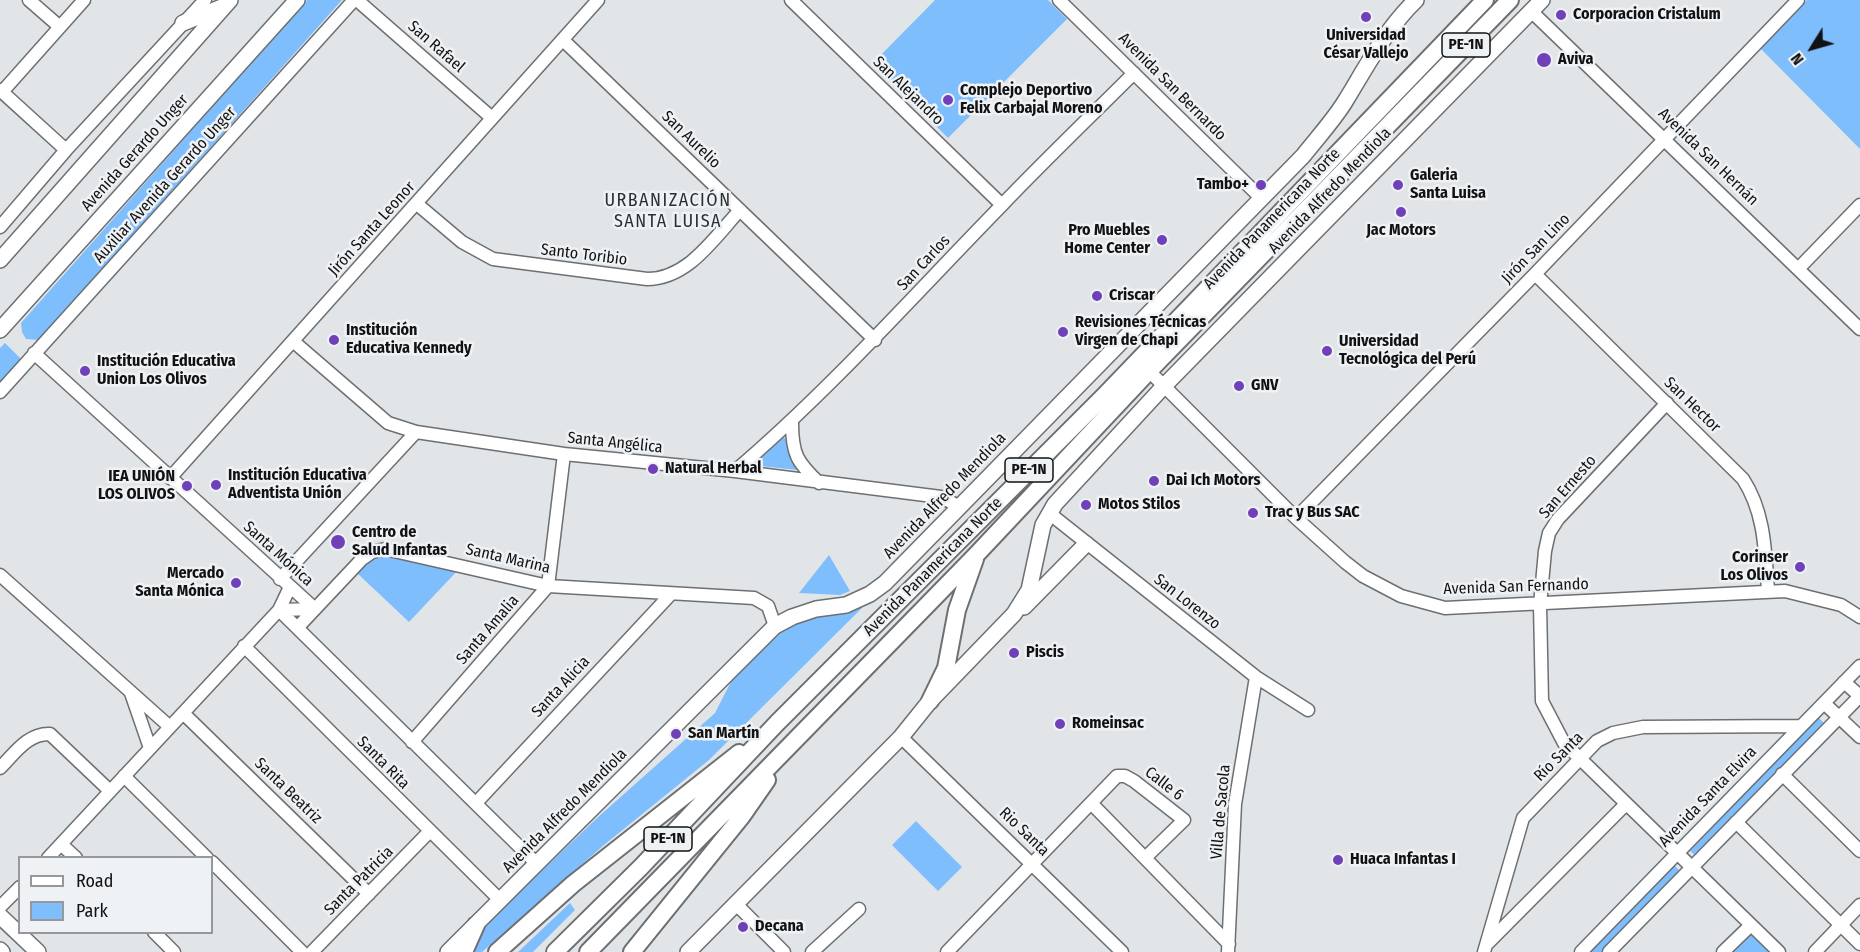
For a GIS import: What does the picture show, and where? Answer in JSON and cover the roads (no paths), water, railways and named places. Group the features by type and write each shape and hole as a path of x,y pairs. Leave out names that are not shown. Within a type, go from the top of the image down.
{"highway":[{"name":"Avenida Panamericana Norte","path":"555,952 641,867 777,723 1104,396 1485,0"},
{"name":"Avenida Panamericana Norte","path":"588,952 976,555 1149,371 1510,0"},
{"path":"930,701 946,668 957,610 976,555"},
{"path":"497,952 573,884 777,723"},
{"path":"632,952 742,816 795,740"},
{"path":"464,952 476,925"}],"main road":[{"name":"Avenida Gerardo Unger","path":"0,327 297,0"},
{"name":"Avenida Alfredo Mendiola","path":"448,952 775,626 792,617 816,609 846,605 870,594 885,583 1303,156 1345,102 1371,56 1400,15 1416,0"},
{"path":"183,23 228,3"},
{"name":"Avenida Gerardo Unger","path":"0,260 228,3"},
{"name":"Avenida Alfredo Mendiola","path":"688,952 901,737 930,701 1014,614 1029,590 1043,525 1049,513 1164,386 1536,6"},
{"path":"1014,614 1035,598 1086,544"},
{"path":"0,916 18,933"},
{"path":"19,934 38,952"}],"street":[{"path":"30,0 60,27"},
{"path":"66,150 1,91 84,0"},
{"path":"0,227 5,212 66,150 205,0"},
{"name":"San Rafael","path":"355,0 492,118"},
{"name":"Auxiliar Avenida Gerardo Unger","path":"0,392 355,0"},
{"name":"Jirón Santa Leonor","path":"170,478 598,0"},
{"name":"San Alejandro","path":"791,0 1002,205"},
{"name":"Avenida San Bernardo","path":"1059,0 1261,198"},
{"name":"Jirón San Lino","path":"1296,518 1535,274 1798,0"},
{"name":"Avenida San Hernán","path":"1536,6 1664,138 1860,329"},
{"name":"San Aurelio","path":"563,39 874,340"},
{"name":"San Carlos","path":"735,471 792,423 1002,205 1134,73"},
{"name":"Santo Toribio","path":"417,204 462,242 493,259 646,279 662,279 677,273 740,210"},
{"path":"1799,268 1860,205"},
{"name":"San Hector","path":"1535,274 1733,467 1752,492 1761,522 1768,590"},
{"name":"Santa Angélica","path":"294,342 388,423 416,432 564,454 735,471 941,497 960,507"},
{"name":"Santa Mónica","path":"34,353 315,609"},
{"name":"Avenida San Fernando","path":"1149,371 1296,518 1363,576 1401,596 1445,608 1540,605 1768,590 1785,591 1841,605 1860,617"},
{"name":"San Ernesto","path":"1578,758 1564,743 1542,701 1540,605 1549,533 1558,519 1667,403"},
{"path":"792,423 795,456 800,465 819,483"},
{"path":"50,856 279,610 285,583 416,432"},
{"path":"548,586 564,454"},
{"name":"San Lorenzo","path":"1049,513 1256,677 1308,710"},
{"name":"Santa Marina","path":"298,627 362,559 372,552 385,549 548,586 754,598 768,606 775,626"},
{"path":"0,575 170,727"},
{"name":"Santa Amalia","path":"412,742 548,586"},
{"path":"652,593 655,610"},
{"name":"Santa Alicia","path":"476,803 670,594"},
{"path":"279,610 315,609"},
{"path":"279,610 537,864"},
{"name":"Santa Rita","path":"244,646 501,901"},
{"name":"Avenida Santa Elvira","path":"1581,952 1860,666"},
{"name":"Villa de Sacola","path":"1228,948 1234,804 1256,677"},
{"path":"1609,952 1860,696 1845,682"},
{"path":"130,691 150,748"},
{"path":"1824,703 1860,737"},
{"name":"Santa Beatriz","path":"183,713 369,894"},
{"name":"Río Santa","path":"1485,949 1523,818 1578,758 1597,741 1613,733 1643,727 1801,726"},
{"path":"0,768 29,739 38,734 50,734 110,791"},
{"name":"Rio Santa","path":"901,737 1122,952"},
{"path":"1578,758 1779,952"},
{"path":"1782,774 1860,851"},
{"path":"124,776 205,856"},
{"name":"Calle 6","path":"947,952 1034,865 1117,776 1125,776 1184,820 1145,858"},
{"path":"1091,803 1228,948"},
{"path":"1485,949 1626,804"},
{"path":"1736,822 1860,944"},
{"name":"Santa Patricia","path":"312,952 429,832"},
{"path":"61,843 74,856"},
{"path":"213,863 302,952"},
{"path":"0,907 18,889"},
{"path":"736,904 784,952"},
{"path":"1815,952 1860,905"},
{"path":"812,952 859,909"},
{"path":"1723,952 1751,924"},
{"path":"155,934 174,952"}],"place":[{"name":"Corporacion Cristalum","path":"1561,15"},
{"name":"Universidad César Vallejo","path":"1366,17"},
{"name":"Aviva","path":"1544,60"},
{"name":"Complejo Deportivo Felix Carbajal Moreno","path":"948,100"},
{"name":"Tambo+","path":"1261,185"},
{"name":"Galeria Santa Luisa","path":"1398,185"},
{"name":"Jac Motors","path":"1401,212"},
{"name":"Pro Muebles Home Center","path":"1162,240"},
{"name":"Criscar","path":"1097,296"},
{"name":"Revisiones Técnicas Virgen de Chapi","path":"1063,332"},
{"name":"Institución Educativa Kennedy","path":"334,340"},
{"name":"Universidad Tecnológica del Perú","path":"1327,351"},
{"name":"Institución Educativa Union Los Olivos","path":"85,371"},
{"name":"GNV","path":"1239,386"},
{"name":"Natural Herbal","path":"653,469"},
{"name":"Dai Ich Motors","path":"1154,481"},
{"name":"Institución Educativa Adventista Unión","path":"216,485"},
{"name":"IEA UNIÓN LOS OLIVOS","path":"187,486"},
{"name":"Motos Stilos","path":"1086,505"},
{"name":"Trac y Bus SAC","path":"1253,513"},
{"name":"Centro de Salud Infantas","path":"338,542"},
{"name":"Corinser Los Olivos","path":"1800,567"},
{"name":"Mercado Santa Mónica","path":"236,583"},
{"name":"Piscis","path":"1014,653"},
{"name":"Romeinsac","path":"1060,724"},
{"name":"San Martín","path":"676,734"},
{"name":"Huaca Infantas I","path":"1338,860"},
{"name":"Decana","path":"743,927"}],"district":[{"name":"URBANIZACIÓN SANTA LUISA","path":"668,211"}]}
